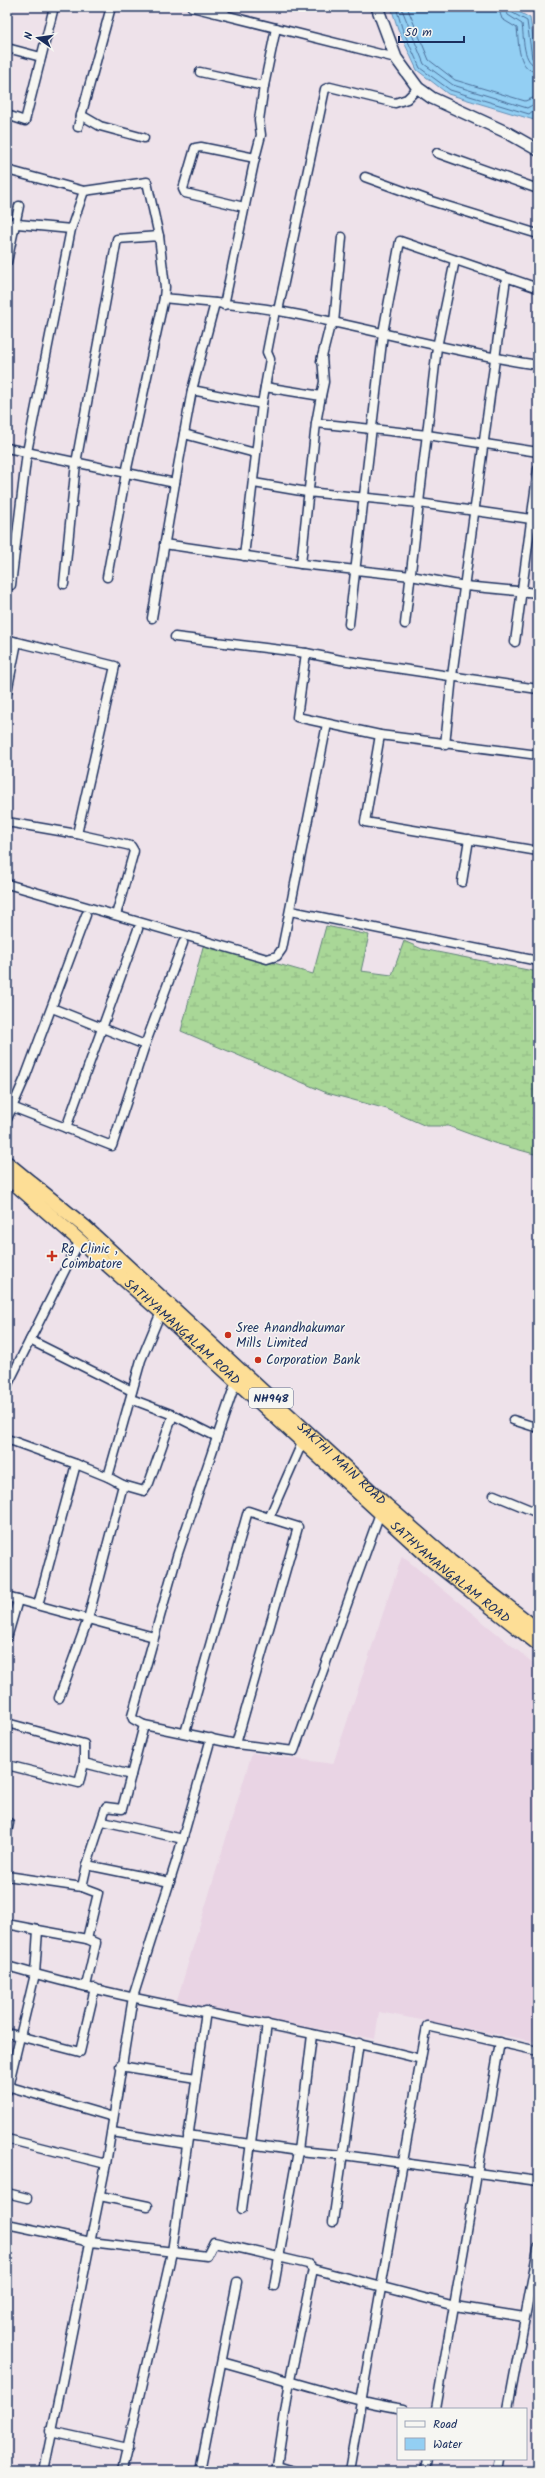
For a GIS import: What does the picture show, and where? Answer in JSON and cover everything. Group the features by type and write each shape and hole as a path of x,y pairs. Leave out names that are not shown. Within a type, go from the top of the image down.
{"highway":[{"name":"SAKTHI MAIN ROAD","path":"7,1163 71,1223 239,1367 304,1431 386,1505 450,1561 538,1630"},
{"name":"SATHYAMANGALAM ROAD","path":"7,1177 71,1223 80,1240 161,1312 302,1443 434,1562 538,1644"}],"main road":[{"path":"377,7 396,58 418,88 432,98 508,133 538,150"}],"street":[{"path":"7,115 25,121 54,7"},
{"path":"78,127 111,7"},
{"path":"192,7 225,11 276,28 396,58"},
{"path":"224,306 244,207 261,135 259,120 264,86 276,28"},
{"path":"7,48 41,57"},
{"path":"200,72 264,86"},
{"path":"244,556 254,483 255,453 270,359 267,352 325,89 330,87 395,103 407,99 418,88"},
{"path":"81,115 100,126 144,138"},
{"path":"244,207 185,193 184,189 195,148 201,147 255,158"},
{"path":"437,153 538,189"},
{"path":"7,170 84,191 147,182 159,236 165,287 164,298 126,473 107,577"},
{"path":"365,177 538,234"},
{"path":"11,585 27,452 71,229 84,191"},
{"path":"7,262 11,223 20,206"},
{"path":"11,223 71,229"},
{"path":"64,584 76,463 118,238 159,236"},
{"path":"301,564 316,423 324,382 321,361 331,323 342,237"},
{"path":"349,624 374,428 383,333 400,241 538,288"},
{"path":"405,624 437,347 454,260"},
{"path":"445,745 452,676 485,443 494,359 506,278"},
{"path":"164,298 277,311 383,333 437,347 494,359 538,365"},
{"path":"152,618 192,390 215,303"},
{"path":"265,387 321,396"},
{"path":"192,390 262,404"},
{"path":"316,423 374,428 485,443 538,452"},
{"path":"184,434 255,453"},
{"path":"7,448 175,483"},
{"path":"515,642 520,591 534,520 538,469"},
{"path":"254,483 308,492 419,503 534,520"},
{"path":"164,544 301,564 411,576 465,586 538,593"},
{"path":"175,638 306,652 340,660 538,689"},
{"path":"7,639 115,666 77,834"},
{"path":"7,692 17,642"},
{"path":"306,652 297,717 380,736 538,755"},
{"path":"7,884 267,958 277,956 282,949 291,911 326,724"},
{"path":"380,736 365,822 538,851"},
{"path":"7,822 77,834 131,846 134,851 116,915"},
{"path":"462,882 469,839"},
{"path":"291,911 538,961"},
{"path":"7,1118 52,1008 86,915"},
{"path":"66,1128 138,929"},
{"path":"12,1107 112,1146 145,1044 183,943"},
{"path":"52,1008 145,1044"},
{"path":"7,1386 80,1240"},
{"path":"108,1476 142,1360 161,1312"},
{"path":"30,1340 132,1395 217,1437"},
{"path":"236,1381 178,1556 132,1716 133,1719 144,1725 236,1744 294,1751 380,1513"},
{"path":"7,1439 108,1476 123,1485 144,1491 149,1483 173,1415"},
{"path":"513,1420 538,1428"},
{"path":"270,1518 302,1443"},
{"path":"38,1605 76,1464"},
{"path":"59,1698 88,1619 123,1485"},
{"path":"494,1495 538,1513"},
{"path":"185,1733 248,1511 298,1527 236,1744"},
{"path":"7,1597 154,1637"},
{"path":"7,1638 18,1600"},
{"path":"7,1723 84,1744 84,1763 79,1783 7,1765"},
{"path":"82,1887 86,1865 103,1821 106,1807 122,1809 144,1725"},
{"path":"44,2471 50,2431 80,2298 100,2196 112,2132 120,2066 133,1997 183,1839 211,1738"},
{"path":"84,1763 131,1775"},
{"path":"103,1821 183,1839"},
{"path":"7,1822 9,1823 7,1832"},
{"path":"86,1865 170,1882"},
{"path":"7,1876 82,1887 98,1893 87,1939"},
{"path":"7,1924 87,1939 96,1943 86,1986"},
{"path":"38,1930 35,1974 7,2088 113,2117"},
{"path":"7,1966 133,1997 206,2011 312,2035 359,2043 421,2059"},
{"path":"7,2033 80,2052 95,1988"},
{"path":"122,2471 172,2252 186,2144 206,2011"},
{"path":"242,2209 267,2024"},
{"path":"349,2471 427,2026 538,2051"},
{"path":"274,2286 298,2151 312,2035"},
{"path":"436,2408 500,2042"},
{"path":"333,2222 359,2043"},
{"path":"120,2066 196,2078"},
{"path":"112,2132 186,2144"},
{"path":"188,2135 252,2143 298,2151 343,2155 538,2181"},
{"path":"7,2139 106,2164"},
{"path":"7,2193 27,2198"},
{"path":"100,2196 148,2206"},
{"path":"7,2224 91,2242 207,2256 214,2242 308,2264 313,2269 455,2306 524,2317"},
{"path":"508,2408 524,2317 535,2286 538,2248"},
{"path":"294,2471 276,2469 290,2380 313,2269"},
{"path":"200,2471 237,2282"},
{"path":"222,2362 290,2380 361,2402 397,2408"},
{"path":"50,2431 128,2448"},
{"path":"425,2471 427,2460"},
{"path":"497,2471 499,2460"}],"shaded area":[{"path":"402,1556 538,1667 538,2042 379,2012 375,2039 176,2003 252,1753 333,1764"}],"green space":[{"path":"326,926 369,935 361,971 392,975 404,941 422,949 538,972 538,1155 494,1143 448,1126 426,1126 387,1109 327,1093 181,1031 204,943 313,974"}],"water":[{"path":"391,7 510,7 530,18 537,63 534,120 448,94 417,70 398,29"}],"place":[{"name":"Rg Clinic , Coimbatore","path":"52,1256"},
{"name":"Sree Anandhakumar Mills Limited","path":"228,1335"},
{"name":"Corporation Bank","path":"258,1360"}]}
